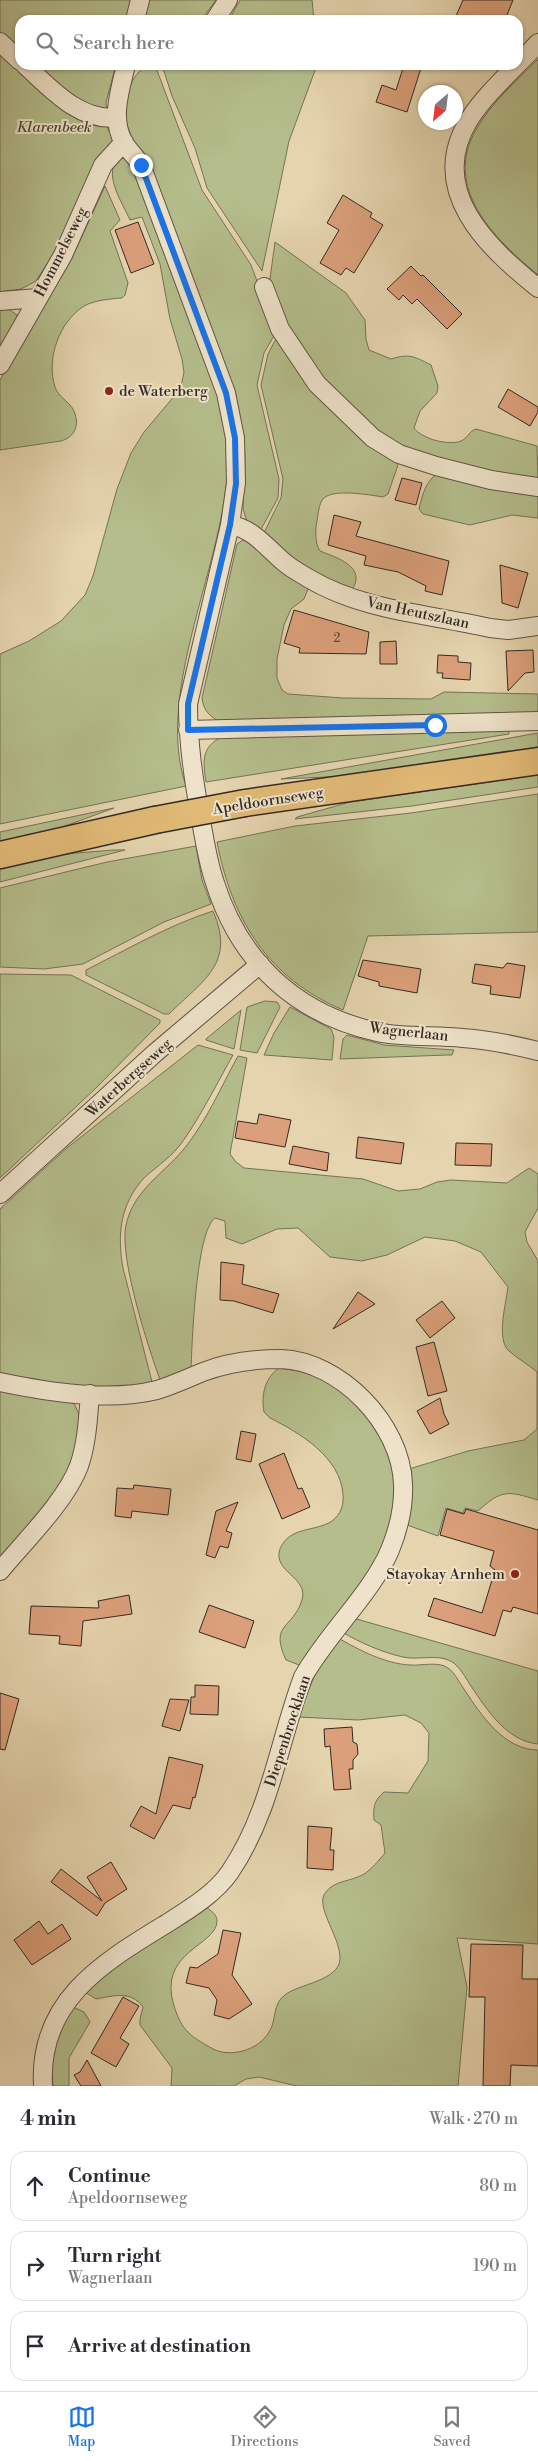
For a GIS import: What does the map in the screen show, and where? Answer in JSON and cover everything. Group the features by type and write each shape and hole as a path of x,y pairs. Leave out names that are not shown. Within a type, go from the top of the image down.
{"main road":[{"name":"Apeldoornseweg","path":"0,855 155,820 245,803 538,761"}],"street":[{"path":"136,15 140,0"},
{"path":"218,15 228,0"},
{"path":"0,42 15,56"},
{"path":"523,60 538,43"},
{"path":"31,70 82,112 103,119 116,118 125,70"},
{"path":"514,70 470,119 459,142 455,163 458,194 476,227 538,288"},
{"name":"Wagnerlaan","path":"116,118 124,142 141,165 226,393 232,414 236,484 230,525 188,704 188,730 193,776 215,885 231,924 260,964 290,995 333,1018 378,1032 464,1038 538,1051"},
{"name":"Hommelseweg","path":"0,365 63,255 103,166 124,142"},
{"path":"264,287 280,329 318,384 373,438 400,454 436,466 491,480 538,487"},
{"path":"0,301 38,298"},
{"name":"Van Heutszlaan","path":"230,525 246,529 286,564 310,579 358,600 382,607 490,628 508,630 538,626"},
{"path":"188,730 538,721"},
{"name":"Waterbergseweg","path":"0,1194 155,1054 260,964"},
{"name":"Diepenbrocklaan","path":"0,1382 32,1388 120,1395 157,1390 205,1372 252,1361 281,1360 321,1369 358,1394 375,1413 394,1447 403,1482 400,1524 389,1552 368,1586 312,1662 304,1677 267,1798 259,1820 244,1850 229,1874 201,1901 104,1964 79,1986 53,2024 43,2066 43,2086"},
{"path":"0,1571 60,1499 78,1468 85,1438 90,1394"}],"green space":[{"name":"Klarenbeek","path":"0,0 131,0 128,15 15,15 15,70 115,70 106,102 108,130 112,134 113,141 54,253 36,281 21,289 0,292"},
{"path":"148,0 216,0 205,15 145,15"},
{"path":"240,0 312,0 314,15 232,15"},
{"path":"538,59 538,275 505,245 490,228 478,210 469,191 465,171 468,150 483,118"},
{"path":"141,70 157,70 202,190 251,265 276,332 264,353 257,385 279,479 278,498 259,533 246,519 243,508 244,438 235,391 126,123 129,89"},
{"path":"164,70 315,70 289,141 262,271 207,188 195,148 172,96"},
{"path":"128,159 133,166 209,369 220,405 227,441 228,459 225,498 194,624 178,709 178,749 186,786 0,824 0,654 29,641 61,621 85,595 93,576 117,489 131,453 144,432 176,394 182,382 184,372 170,319 160,264 142,217 130,220 113,182 113,167 116,160"},
{"path":"105,186 120,220 110,231 128,283 125,295 122,298 93,302 75,313 61,331 57,342 52,365 55,387 61,397 74,411 76,416 75,430 70,437 61,441 0,450 0,380 72,258"},
{"path":"275,242 346,293 365,320 366,339 369,350 391,359 403,356 412,357 431,365 438,386 437,393 420,411 414,428 418,432 436,441 450,443 463,440 476,429 537,446 538,483 401,449 344,406 291,341 269,286"},
{"path":"0,308 7,308 17,315 17,320 0,349"},
{"path":"278,335 396,458 398,465 388,494 383,497 352,493 334,494 323,499 318,512 316,541 318,548 320,551 348,564 353,569 356,575 351,591 312,574 263,535 281,498 283,479 261,385 268,354"},
{"path":"439,472 538,492 538,518 512,515 470,525 423,514 419,509 423,493 434,476"},
{"path":"243,540 248,540 305,583 308,589 304,599 291,609 284,625 277,659 277,678 282,690 288,694 343,698 431,699 444,692 538,694 538,713 223,723 215,719 208,714 202,698 237,544"},
{"path":"509,729 509,734 206,782 205,755 210,745 222,737"},
{"path":"538,733 538,747 349,776 281,779"},
{"path":"538,775 538,787 412,806 295,819 350,802"},
{"path":"538,794 538,932 368,936 343,1010 317,997 294,981 274,963 258,943 232,897 217,842 295,826 411,813"},
{"path":"114,808 57,829 0,842 0,832"},
{"path":"196,846 202,880 211,904 164,922 83,964 44,969 0,967 0,888 107,862"},
{"path":"125,850 0,882 0,869 65,854"},
{"path":"213,911 219,929 221,945 218,958 204,980 169,1014 164,1014 86,975 86,970 149,938 180,923"},
{"path":"0,974 71,975 160,1020 160,1023 96,1088 0,1178"},
{"path":"265,1001 277,1002 280,1007 257,1053 240,1050 247,1007"},
{"path":"290,1007 331,1029 334,1037 332,1060 264,1055 274,1033"},
{"path":"241,1010 234,1049 206,1040 206,1039"},
{"path":"347,1035 384,1045 454,1050 452,1055 340,1059 343,1039"},
{"path":"198,1045 233,1055 190,1131 170,1156 144,1178 136,1188 125,1209 122,1220 120,1244 123,1268 152,1382 115,1387 76,1386 0,1374 0,1209 67,1148"},
{"path":"238,1056 247,1058 230,1154 244,1168 363,1179 398,1191 420,1189 437,1182 451,1180 507,1183 529,1168 538,1174 538,1208 525,1232 527,1242 538,1261 538,1500 506,1494 493,1499 478,1511 465,1508 463,1513 446,1508 438,1536 407,1525 411,1490 409,1469 468,1451 524,1440 537,1429 537,1372 509,1351 503,1339 502,1330 508,1287 481,1252 455,1241 425,1237 387,1255 362,1261 330,1257 298,1228 277,1229 242,1244 226,1238 225,1221 215,1218 209,1227 203,1243 199,1265 191,1369 160,1380 142,1325 131,1280 125,1240 126,1225 136,1201 195,1135"},
{"path":"279,1368 316,1376 331,1383 345,1393 369,1418 379,1433 387,1449 396,1481 394,1517 382,1551 355,1595 302,1666 286,1660 281,1648 281,1632 298,1609 303,1592 296,1580 281,1563 279,1557 280,1549 290,1536 332,1521 341,1509 343,1494 335,1469 317,1448 294,1431 270,1418 264,1412 263,1399 265,1387 270,1377"},
{"path":"0,1389 68,1400 75,1405 80,1417 78,1450 63,1484 0,1562"},
{"path":"353,1618 538,1671 538,1744 527,1742 507,1731 484,1705 455,1664 443,1658 403,1657 387,1653 364,1643 342,1632"},
{"path":"338,1638 364,1652 392,1662 410,1665 440,1665 448,1668 455,1675 486,1720 504,1738 514,1744 538,1750 538,1944 457,1938 467,1987 458,2086 297,2086 259,2077 246,2079 234,2086 171,2086 172,2068 140,2025 143,2007 133,1998 127,1996 96,1999 85,1992 110,1970 206,1907 212,1911 217,1921 214,1930 189,1952 180,1962 174,1973 171,1988 177,2014 188,2032 220,2052 244,2051 259,2044 269,2032 276,2007 285,1995 326,1977 338,1966 340,1959 339,1951 326,1916 323,1901 324,1895 327,1890 337,1884 364,1874 385,1853 381,1825 374,1820 376,1801 384,1792 408,1793 428,1761 429,1733 421,1723 405,1715 358,1720 298,1717 314,1677"},
{"path":"73,2007 84,2012 90,2022 69,2058 69,2086 53,2086 52,2074 56,2045"}],"building":[{"path":"463,0 513,0 507,15 456,15"},
{"path":"402,70 420,70 407,112 376,102 382,85 396,90"},
{"path":"343,195 372,213 370,217 383,225 354,273 346,268 341,275 320,263 339,230 327,223"},
{"path":"138,222 154,264 131,273 115,230"},
{"path":"411,266 421,276 423,275 462,314 447,329 417,299 412,304 403,295 399,300 387,289"},
{"path":"508,389 538,407 538,412 530,426 498,407"},
{"path":"402,478 422,483 416,505 395,500"},
{"path":"334,515 361,522 356,536 449,561 442,595 425,591 426,586 398,572 364,565 366,556 328,545"},
{"path":"500,565 528,573 518,608 502,603"},
{"path":"294,610 369,632 366,654 299,653 300,648 284,643"},
{"path":"396,641 397,664 380,664 380,642"},
{"path":"533,650 534,672 525,673 508,691 506,651"},
{"path":"438,655 458,656 458,662 471,663 470,680 442,678 443,673 437,673"},
{"path":"363,960 421,969 417,993 379,986 379,982 358,976"},
{"path":"507,963 525,966 520,998 490,994 491,986 472,983 475,964 503,968"},
{"path":"259,1114 291,1120 285,1147 235,1138 238,1121 257,1124"},
{"path":"358,1137 404,1143 401,1164 356,1158"},
{"path":"456,1143 492,1144 491,1166 455,1165"},
{"path":"293,1146 329,1153 327,1171 289,1164"},
{"path":"221,1262 244,1265 242,1284 279,1294 273,1313 234,1301 220,1300"},
{"path":"358,1292 375,1304 333,1329"},
{"path":"442,1301 455,1318 430,1338 416,1320"},
{"path":"434,1342 447,1391 428,1396 416,1347"},
{"path":"440,1398 449,1424 430,1434 417,1411"},
{"path":"241,1431 256,1434 251,1462 236,1459"},
{"path":"284,1453 298,1489 302,1488 310,1507 282,1519 259,1464"},
{"path":"134,1485 171,1489 168,1515 132,1511 131,1518 115,1516 117,1488 133,1489"},
{"path":"238,1502 226,1531 232,1533 228,1548 220,1546 215,1558 206,1555 216,1511"},
{"path":"447,1509 464,1514 466,1509 538,1530 538,1614 513,1607 511,1612 503,1610 495,1636 428,1616 434,1598 482,1613 495,1570 490,1566 494,1551 440,1535"},
{"path":"129,1595 132,1614 83,1621 81,1646 59,1644 60,1636 29,1634 31,1606 99,1608 98,1601"},
{"path":"209,1605 254,1621 245,1648 199,1632"},
{"path":"195,1685 219,1686 218,1715 190,1714 191,1697 195,1697"},
{"path":"0,1693 19,1699 5,1750 0,1749"},
{"path":"170,1699 189,1700 180,1731 162,1726"},
{"path":"352,1727 353,1742 357,1744 358,1754 353,1760 353,1769 349,1769 351,1789 334,1790 330,1746 325,1747 324,1729"},
{"path":"169,1757 203,1765 195,1798 193,1797 190,1809 173,1805 154,1839 130,1826 141,1806 156,1814"},
{"path":"308,1826 332,1828 330,1850 334,1850 333,1870 307,1868"},
{"path":"111,1862 127,1889 105,1903 97,1916 51,1882 61,1869 102,1901 87,1877"},
{"path":"39,1921 48,1934 62,1924 71,1939 32,1965 14,1940"},
{"path":"223,1930 241,1933 232,1975 252,2004 229,2019 214,2015 217,2000 209,1988 186,1983 190,1967 197,1968 218,1954"},
{"path":"471,1944 523,1945 522,1979 538,1979 538,2066 511,2065 510,2086 483,2086 485,1997 469,1997"},
{"path":"123,1997 139,2006 120,2038 129,2044 116,2067 91,2053"},
{"path":"87,2060 101,2086 81,2086 74,2075 80,2072"}],"place":[{"name":"de Waterberg","path":"109,391"},
{"name":"Stayokay Arnhem","path":"515,1574"}],"route":[{"path":"141,165 226,393 232,414 235,438 236,484 230,525 188,704 188,730 435,725"}]}
